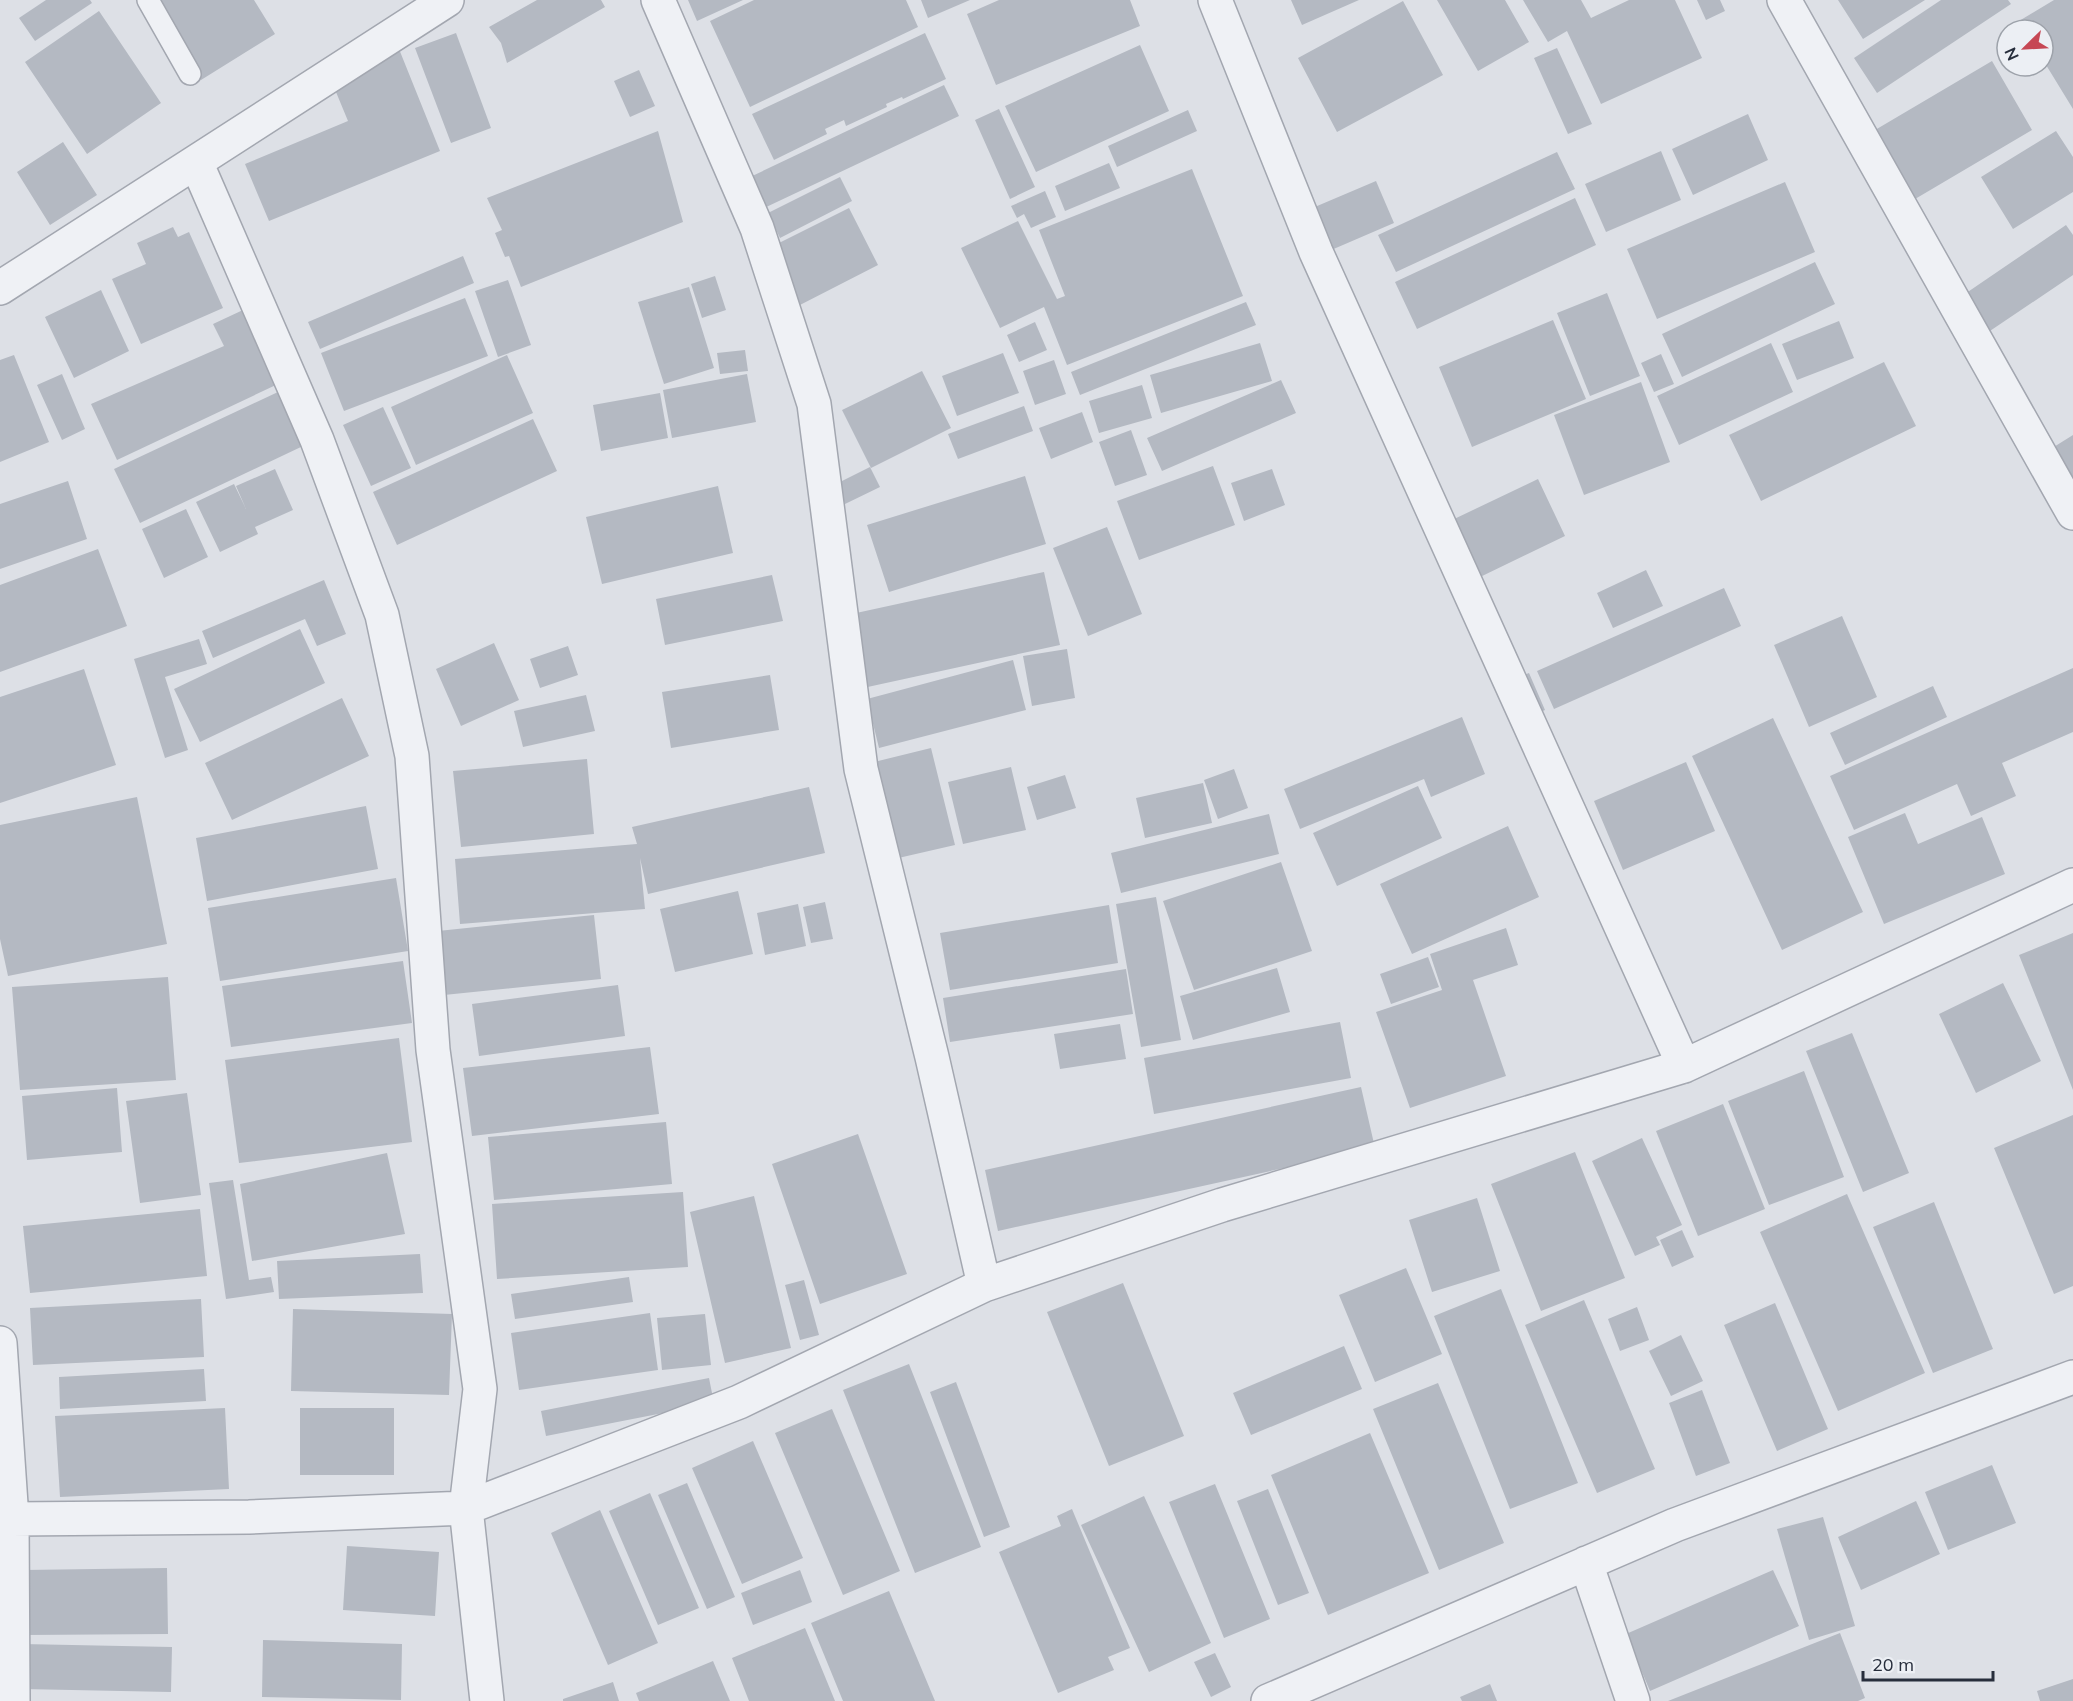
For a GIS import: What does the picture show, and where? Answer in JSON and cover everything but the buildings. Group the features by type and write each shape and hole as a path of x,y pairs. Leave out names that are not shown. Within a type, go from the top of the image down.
{"street":[{"path":"0,288 447,0"},
{"path":"658,0 756,228 814,404 861,769 929,1045 984,1286"},
{"path":"1215,0 1316,252 1684,1066"},
{"path":"1784,0 2073,513"},
{"path":"196,162 317,440 382,615 412,756 432,1050 480,1389 465,1508 487,1701"},
{"path":"12,1519 249,1516 465,1508 739,1402 984,1286 1222,1205 1684,1066 2073,885"},
{"path":"0,1343 3,1440 12,1519 13,1701"},
{"path":"1268,1701 1675,1525 2072,1379"},
{"path":"1586,1563 1634,1701"}],"lane":[{"path":"148,0 190,74"}]}
